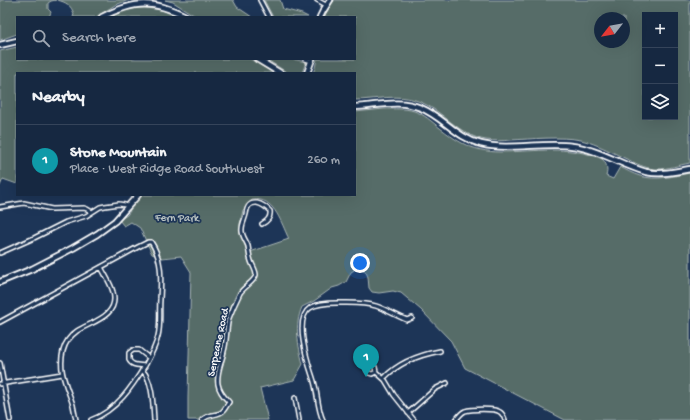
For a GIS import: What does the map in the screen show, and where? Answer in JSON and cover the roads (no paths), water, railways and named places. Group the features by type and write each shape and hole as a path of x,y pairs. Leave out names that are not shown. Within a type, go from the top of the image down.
{"street":[{"path":"260,0 268,16"},
{"path":"318,0 326,5"},
{"path":"320,16 330,0"},
{"path":"104,16 125,5 142,2 160,4 186,16"},
{"path":"0,45 16,41"},
{"path":"259,60 278,72"},
{"path":"307,72 312,60"},
{"path":"356,107 394,103 414,106 428,111 466,138 486,145 571,146 588,149 652,174 665,174 690,169"},
{"path":"0,282 32,269 79,245 108,227 137,196"},
{"path":"0,207 12,206 21,203 52,209 84,208 92,212"},
{"path":"0,253 29,241 66,222 86,216 105,206 122,204 128,207"},
{"name":"Serpeane Road","path":"202,420 208,415 222,412 229,402 221,392 218,385 220,367 225,350 229,318 241,292 254,280 256,275 250,260 248,246 243,237 242,230 247,208 250,204 262,204 270,211 269,218 262,224"},
{"path":"0,323 138,247 151,242 158,256 161,270 159,334 155,346 131,389 120,401 102,415 91,420"},
{"path":"76,420 62,374 63,351 68,339 76,332 105,316 112,305 114,299 113,291 101,267"},
{"path":"324,420 321,414 317,392 304,346 302,325 306,312 314,306 334,303 366,304 376,306 407,320 412,318"},
{"path":"144,366 131,364 129,360 130,353 133,350 139,350 149,358"},
{"path":"384,378 393,369 408,360 440,352"},
{"path":"0,363 2,384 10,420"},
{"path":"142,370 147,375 150,384 154,420"},
{"path":"376,372 384,378 394,395 414,420"},
{"path":"2,384 62,374"},
{"path":"408,413 435,389 447,383"},
{"path":"295,398 299,420"},
{"path":"456,420 466,411 499,410 503,414 505,420"}],"place":[{"name":"Stone Mountain","path":"366,377"}],"park label":[{"name":"Fern Park","path":"177,217"}]}
